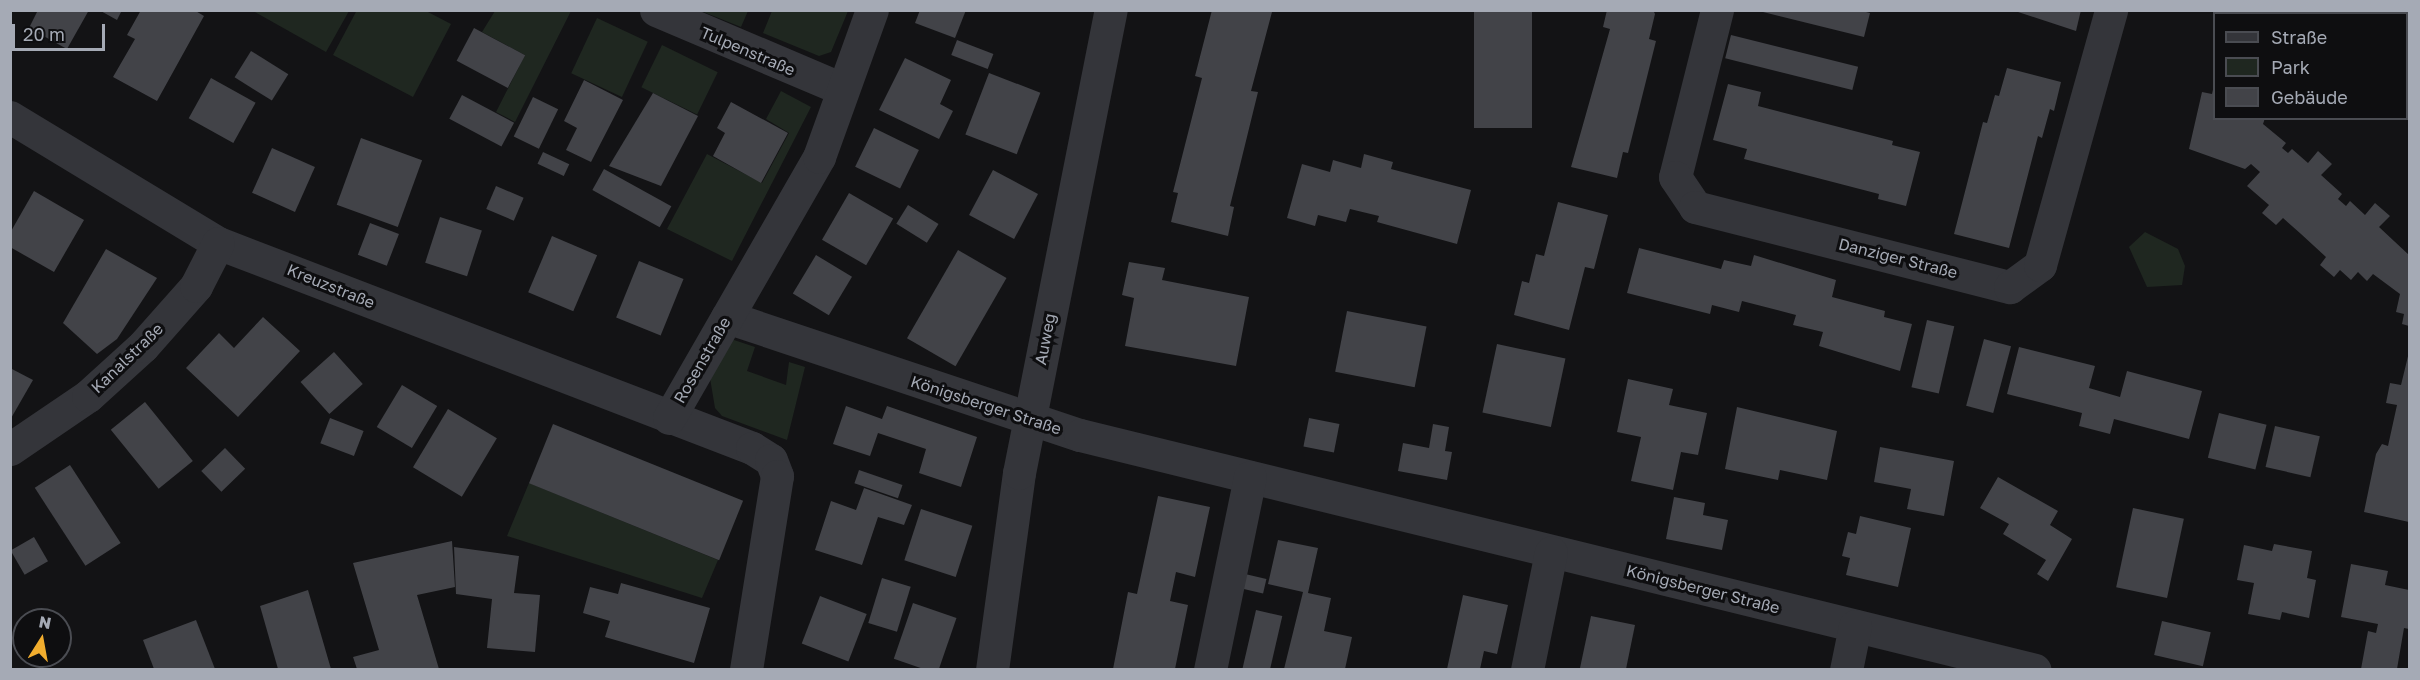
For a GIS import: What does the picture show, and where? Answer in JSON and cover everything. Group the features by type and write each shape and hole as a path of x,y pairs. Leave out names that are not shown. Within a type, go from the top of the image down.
{"street":[{"name":"Tulpenstraße","path":"656,10 842,89"},
{"name":"Rosenstraße","path":"747,669 777,476 771,460 752,448 669,418 819,157 872,10"},
{"name":"Auweg","path":"992,669 1029,421 1111,10"},
{"name":"Danziger Straße","path":"1717,10 1675,177 1695,207 2010,287 2040,265 2111,10"},
{"name":"Kreuzstraße","path":"10,117 218,243 669,418"},
{"name":"Kanalstraße","path":"10,449 88,396 143,346 196,286 218,243"},
{"name":"Königsberger Straße","path":"727,317 1029,421 1855,627 2035,669"},
{"path":"1210,669 1250,477"},
{"path":"1527,669 1551,552"},
{"path":"1846,669 1855,627"}],"green space":[{"path":"357,10 426,11 451,24 413,97 333,55"},
{"path":"748,10 741,27 701,11"},
{"path":"772,10 848,11 831,52 819,56 763,33"},
{"path":"253,11 349,11 326,52"},
{"path":"495,11 571,11 515,122 496,112 525,55 482,32"},
{"path":"597,18 648,42 622,97 571,73"},
{"path":"662,45 718,72 697,114 641,87"},
{"path":"781,91 811,107 732,261 667,229 707,154 762,183 789,133 766,119"},
{"path":"2145,232 2178,249 2185,266 2182,285 2147,287 2129,247"},
{"path":"734,340 755,347 747,371 786,385 789,362 805,367 787,440 722,416 715,408 710,378 728,341"},
{"path":"529,483 718,560 702,598 507,536"}],"building":[{"path":"38,10 89,10 67,49 29,28"},
{"path":"99,10 122,10 117,20"},
{"path":"141,10 194,10 204,16 157,101 113,77 135,39 127,35"},
{"path":"920,10 966,10 955,38 915,23"},
{"path":"1212,10 1272,12 1251,91 1258,92 1230,206 1234,207 1228,236 1171,222 1178,193 1173,192 1202,78 1195,76"},
{"path":"1474,10 1532,10 1532,128 1474,128"},
{"path":"1607,10 1653,10 1655,14 1649,39 1656,41 1628,153 1623,152 1617,178 1571,167 1610,29 1603,27"},
{"path":"1858,10 1870,13 1864,37 1759,11"},
{"path":"2015,10 2081,10 2076,31 2015,11"},
{"path":"2222,10 2276,10 2248,12 2221,12"},
{"path":"474,28 525,55 508,88 457,61"},
{"path":"1731,35 1858,67 1852,90 1725,58"},
{"path":"957,40 993,54 988,69 951,55"},
{"path":"251,51 288,74 272,101 235,77"},
{"path":"905,58 951,80 940,104 953,111 939,139 879,110"},
{"path":"2007,68 2061,82 2054,111 2050,109 2042,138 2038,136 2009,248 1954,234 1983,122 1987,123 1995,95 1999,96"},
{"path":"989,73 1040,93 1017,154 965,135"},
{"path":"211,78 256,103 233,143 189,118"},
{"path":"584,80 623,100 591,162 566,150 577,128 564,121"},
{"path":"1728,84 1761,92 1758,106 1893,141 1892,145 1920,152 1906,206 1878,199 1879,194 1744,159 1747,149 1713,140"},
{"path":"2213,90 2213,120 2264,120 2263,124 2286,143 2282,148 2288,153 2292,149 2308,163 2318,151 2332,164 2321,175 2342,194 2338,199 2346,206 2350,201 2365,215 2375,203 2390,216 2379,227 2409,255 2409,326 2402,324 2404,314 2396,312 2400,294 2373,274 2367,281 2358,272 2351,280 2340,270 2334,277 2320,265 2326,257 2283,218 2276,225 2262,213 2269,205 2247,186 2260,172 2251,164 2245,169 2189,149 2202,92 2212,94"},
{"path":"653,93 698,116 661,186 609,166"},
{"path":"462,95 514,123 501,147 449,119"},
{"path":"533,97 558,109 539,149 514,137"},
{"path":"731,102 788,133 761,183 713,156 725,133 717,128"},
{"path":"874,128 919,150 900,189 855,167"},
{"path":"361,138 422,160 398,227 337,205"},
{"path":"272,148 315,167 295,212 252,193"},
{"path":"543,152 569,164 564,176 538,164"},
{"path":"1364,154 1393,162 1391,169 1471,190 1457,244 1377,222 1379,216 1350,209 1346,222 1318,215 1315,226 1287,218 1302,164 1330,172 1333,160 1361,168"},
{"path":"604,169 671,206 660,227 592,190"},
{"path":"993,170 1038,194 1014,239 969,215"},
{"path":"496,186 524,198 514,221 486,209"},
{"path":"34,191 84,220 54,272 10,247 10,233"},
{"path":"849,193 893,218 866,265 822,240"},
{"path":"1558,202 1608,215 1594,269 1585,267 1569,330 1514,315 1522,281 1529,283 1536,254 1544,256"},
{"path":"908,205 939,224 927,243 896,224"},
{"path":"440,217 482,231 467,276 425,263"},
{"path":"370,223 399,234 387,266 358,255"},
{"path":"552,236 597,255 573,311 528,292"},
{"path":"1639,248 1721,269 1724,260 1751,266 1754,255 1836,280 1832,297 1885,311 1884,317 1912,324 1900,371 1819,346 1823,332 1793,325 1796,315 1742,301 1739,312 1712,305 1710,314 1627,293"},
{"path":"106,249 157,278 117,339 97,354 63,323"},
{"path":"958,250 1006,278 955,366 907,338"},
{"path":"816,255 852,277 829,315 793,294"},
{"path":"639,261 684,279 661,336 616,318"},
{"path":"1129,262 1165,268 1162,280 1249,297 1236,366 1125,346 1134,298 1122,295"},
{"path":"1347,311 1427,326 1415,387 1335,372"},
{"path":"263,317 300,351 238,417 186,368 219,333 234,348"},
{"path":"1927,320 1954,326 1939,394 1911,387"},
{"path":"1984,339 2011,346 1993,413 1966,406"},
{"path":"1497,344 1565,359 1551,427 1482,412"},
{"path":"2019,347 2095,366 2089,388 2120,397 2127,371 2202,391 2189,439 2114,419 2110,434 2079,426 2082,413 2007,394"},
{"path":"334,352 363,384 329,414 301,382"},
{"path":"2409,352 2409,522 2364,512 2376,454 2382,444 2388,446 2397,405 2386,403 2390,383 2401,385"},
{"path":"10,368 33,380 10,420"},
{"path":"1628,379 1673,389 1669,405 1707,413 1698,455 1681,452 1673,490 1631,481 1641,437 1617,432"},
{"path":"402,385 437,406 412,448 377,427"},
{"path":"145,402 193,461 159,489 111,430"},
{"path":"846,406 882,419 887,406 977,437 961,487 919,473 926,449 878,433 870,456 833,444"},
{"path":"1737,407 1837,431 1827,480 1780,470 1778,480 1725,469"},
{"path":"448,409 497,438 462,497 413,467"},
{"path":"2219,413 2267,425 2255,469 2208,458"},
{"path":"330,418 364,431 354,456 320,443"},
{"path":"1309,418 1339,424 1334,452 1303,446"},
{"path":"553,424 743,501 719,560 529,483"},
{"path":"1433,424 1449,427 1445,451 1452,452 1447,480 1398,471 1403,443 1429,448"},
{"path":"2275,426 2320,436 2310,477 2266,467"},
{"path":"1880,447 1954,461 1944,516 1907,509 1911,489 1874,482"},
{"path":"225,448 245,469 221,492 201,471"},
{"path":"70,465 121,543 85,566 35,488"},
{"path":"859,470 902,485 898,498 854,483"},
{"path":"1998,477 2058,511 2050,525 2072,539 2048,581 2037,574 2046,560 2003,534 2009,524 1980,508"},
{"path":"864,488 912,505 904,525 878,517 862,565 815,550 831,501 856,510"},
{"path":"1158,496 1210,507 1195,577 1176,572 1170,601 1188,605 1175,669 1113,669 1128,592 1137,594"},
{"path":"1674,497 1705,503 1703,515 1728,520 1722,550 1666,539"},
{"path":"2133,508 2184,519 2167,598 2116,587"},
{"path":"921,509 972,526 956,577 904,560"},
{"path":"1860,516 1911,528 1898,587 1846,575 1850,558 1842,556 1848,532 1856,534"},
{"path":"34,537 48,561 25,575 11,550"},
{"path":"1278,540 1318,548 1308,593 1331,598 1324,631 1352,637 1345,669 1284,669 1303,592 1268,584"},
{"path":"452,541 455,587 417,595 439,669 357,669 353,657 379,650 353,563"},
{"path":"2274,544 2312,551 2307,578 2316,580 2309,618 2282,612 2280,620 2248,614 2254,583 2237,580 2244,545 2272,551"},
{"path":"454,547 519,556 514,593 540,595 535,652 487,648 492,599 456,594"},
{"path":"2351,564 2388,571 2385,585 2409,590 2409,629 2404,628 2397,669 2361,669 2368,631 2376,633 2378,624 2341,617"},
{"path":"1245,574 1266,579 1263,594 1242,589"},
{"path":"882,578 911,587 897,632 868,623"},
{"path":"621,583 710,608 694,663 605,637 610,621 583,613 590,587 618,594"},
{"path":"308,590 331,669 278,669 260,606"},
{"path":"1463,595 1508,605 1497,654 1484,651 1480,669 1447,669"},
{"path":"820,596 867,614 848,662 802,644"},
{"path":"913,603 956,618 939,670 926,670 894,659"},
{"path":"1256,610 1282,616 1270,670 1243,668"},
{"path":"1591,616 1635,625 1626,669 1580,668"},
{"path":"196,620 215,669 154,669 143,640"},
{"path":"2162,621 2211,632 2203,666 2154,655"}]}
